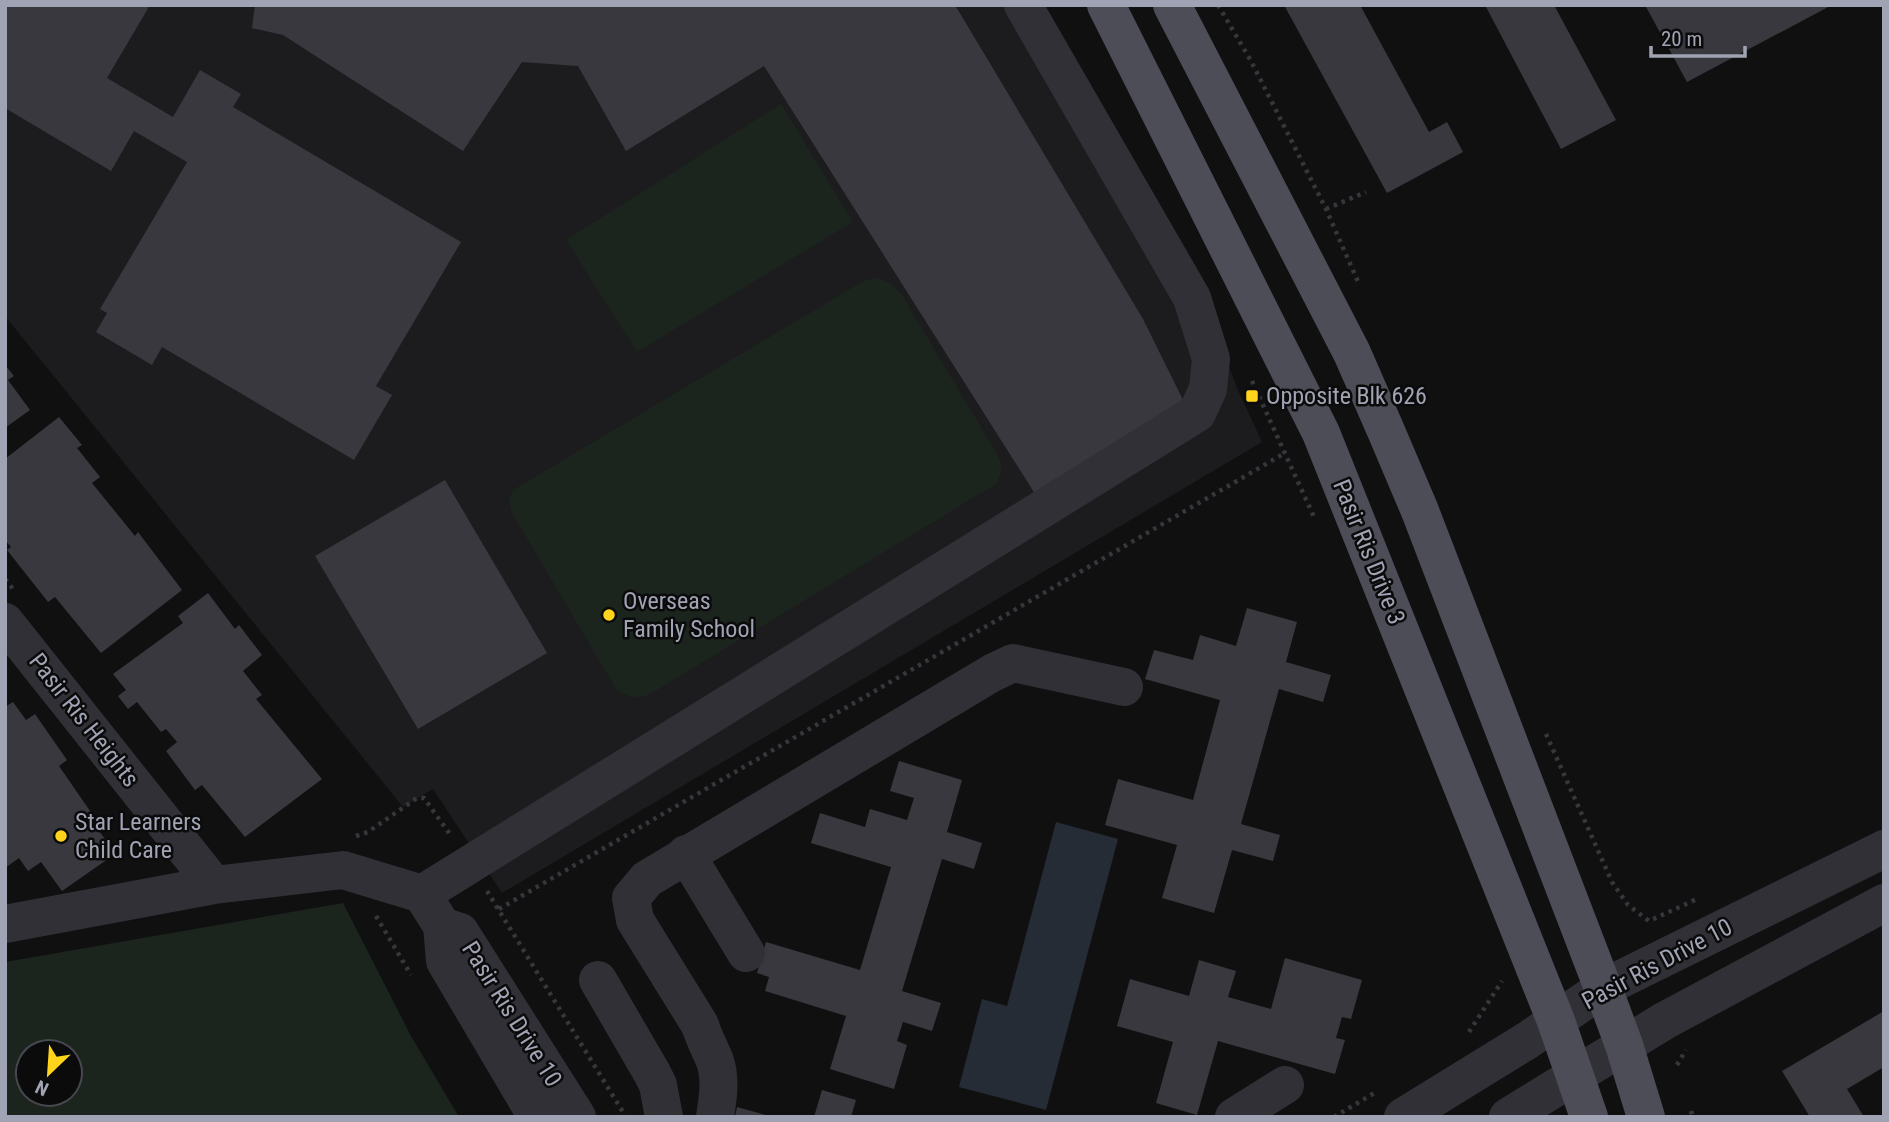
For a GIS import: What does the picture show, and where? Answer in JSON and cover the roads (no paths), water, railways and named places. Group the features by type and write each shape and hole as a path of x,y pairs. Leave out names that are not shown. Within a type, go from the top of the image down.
{"main road":[{"name":"Pasir Ris Drive 3","path":"1106,5 1321,433 1556,1021 1589,1117"},
{"path":"1172,5 1352,353 1386,430 1603,988 1646,1117"}],"street":[{"path":"422,894 1197,412 1208,389 1211,359 1192,298 1023,5"},
{"name":"Pasir Ris Heights","path":"5,622 214,884"},
{"path":"715,1117 719,1091 716,1063 705,1041 701,1025 635,920 631,898 647,879 1013,663 1124,687"},
{"name":"Pasir Ris Drive 10","path":"1392,1103 1556,1021 1603,988 1884,849"},
{"path":"686,854 746,953"},
{"path":"5,924 214,884 343,870 422,894 442,926"},
{"path":"1508,1117 1624,1045 1884,903"},
{"name":"Pasir Ris Drive 10","path":"537,1117 445,961 442,926 460,932 577,1117"},
{"path":"598,980 658,1085 664,1117"},
{"path":"1234,1117 1284,1084"}],"place":[{"name":"Opposite Blk 626","path":"1252,396"},
{"name":"Overseas Family School","path":"609,615"},
{"name":"Star Learners Child Care","path":"61,836"}]}
